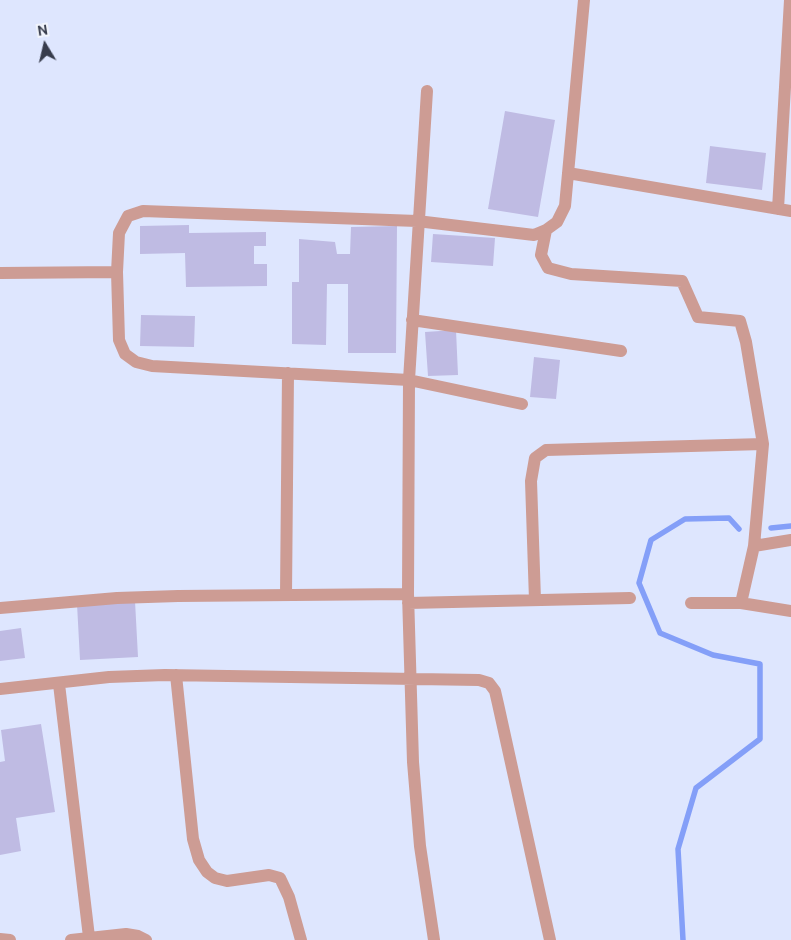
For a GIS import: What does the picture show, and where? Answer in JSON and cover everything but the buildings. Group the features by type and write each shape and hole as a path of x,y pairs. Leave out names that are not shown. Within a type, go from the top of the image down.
{"street":[{"path":"522,404 409,380 152,366 136,362 125,354 119,340 117,272 119,233 128,216 143,211 417,221 534,235 546,230 557,222 565,206 584,0"},
{"path":"778,209 790,0"},
{"path":"427,91 417,221 409,380 408,598 413,762 419,837 434,940"},
{"path":"568,173 791,211"},
{"path":"546,230 541,255 548,268 571,274 682,281 698,317 740,321 746,342 763,444 754,546 741,603"},
{"path":"0,273 117,272"},
{"path":"412,320 621,351"},
{"path":"286,595 288,373"},
{"path":"535,600 531,481 535,458 546,450 763,444"},
{"path":"754,546 791,540"},
{"path":"0,608 117,598 286,595 535,600 630,598"},
{"path":"691,603 741,603 791,611"},
{"path":"0,689 59,684 109,676 480,680 489,683 495,691 550,940"},
{"path":"176,676 192,839 199,860 207,872 215,878 227,880 268,875 280,878 289,896 301,940"},
{"path":"59,684 89,937"},
{"path":"71,940 126,934 138,936 146,940"},
{"path":"0,939 10,940"}],"waterway":[{"path":"683,940 678,849 696,788 760,739 760,664 713,655 660,633 639,583 651,540 685,519 729,518 739,529"},
{"path":"771,528 791,526"}]}
